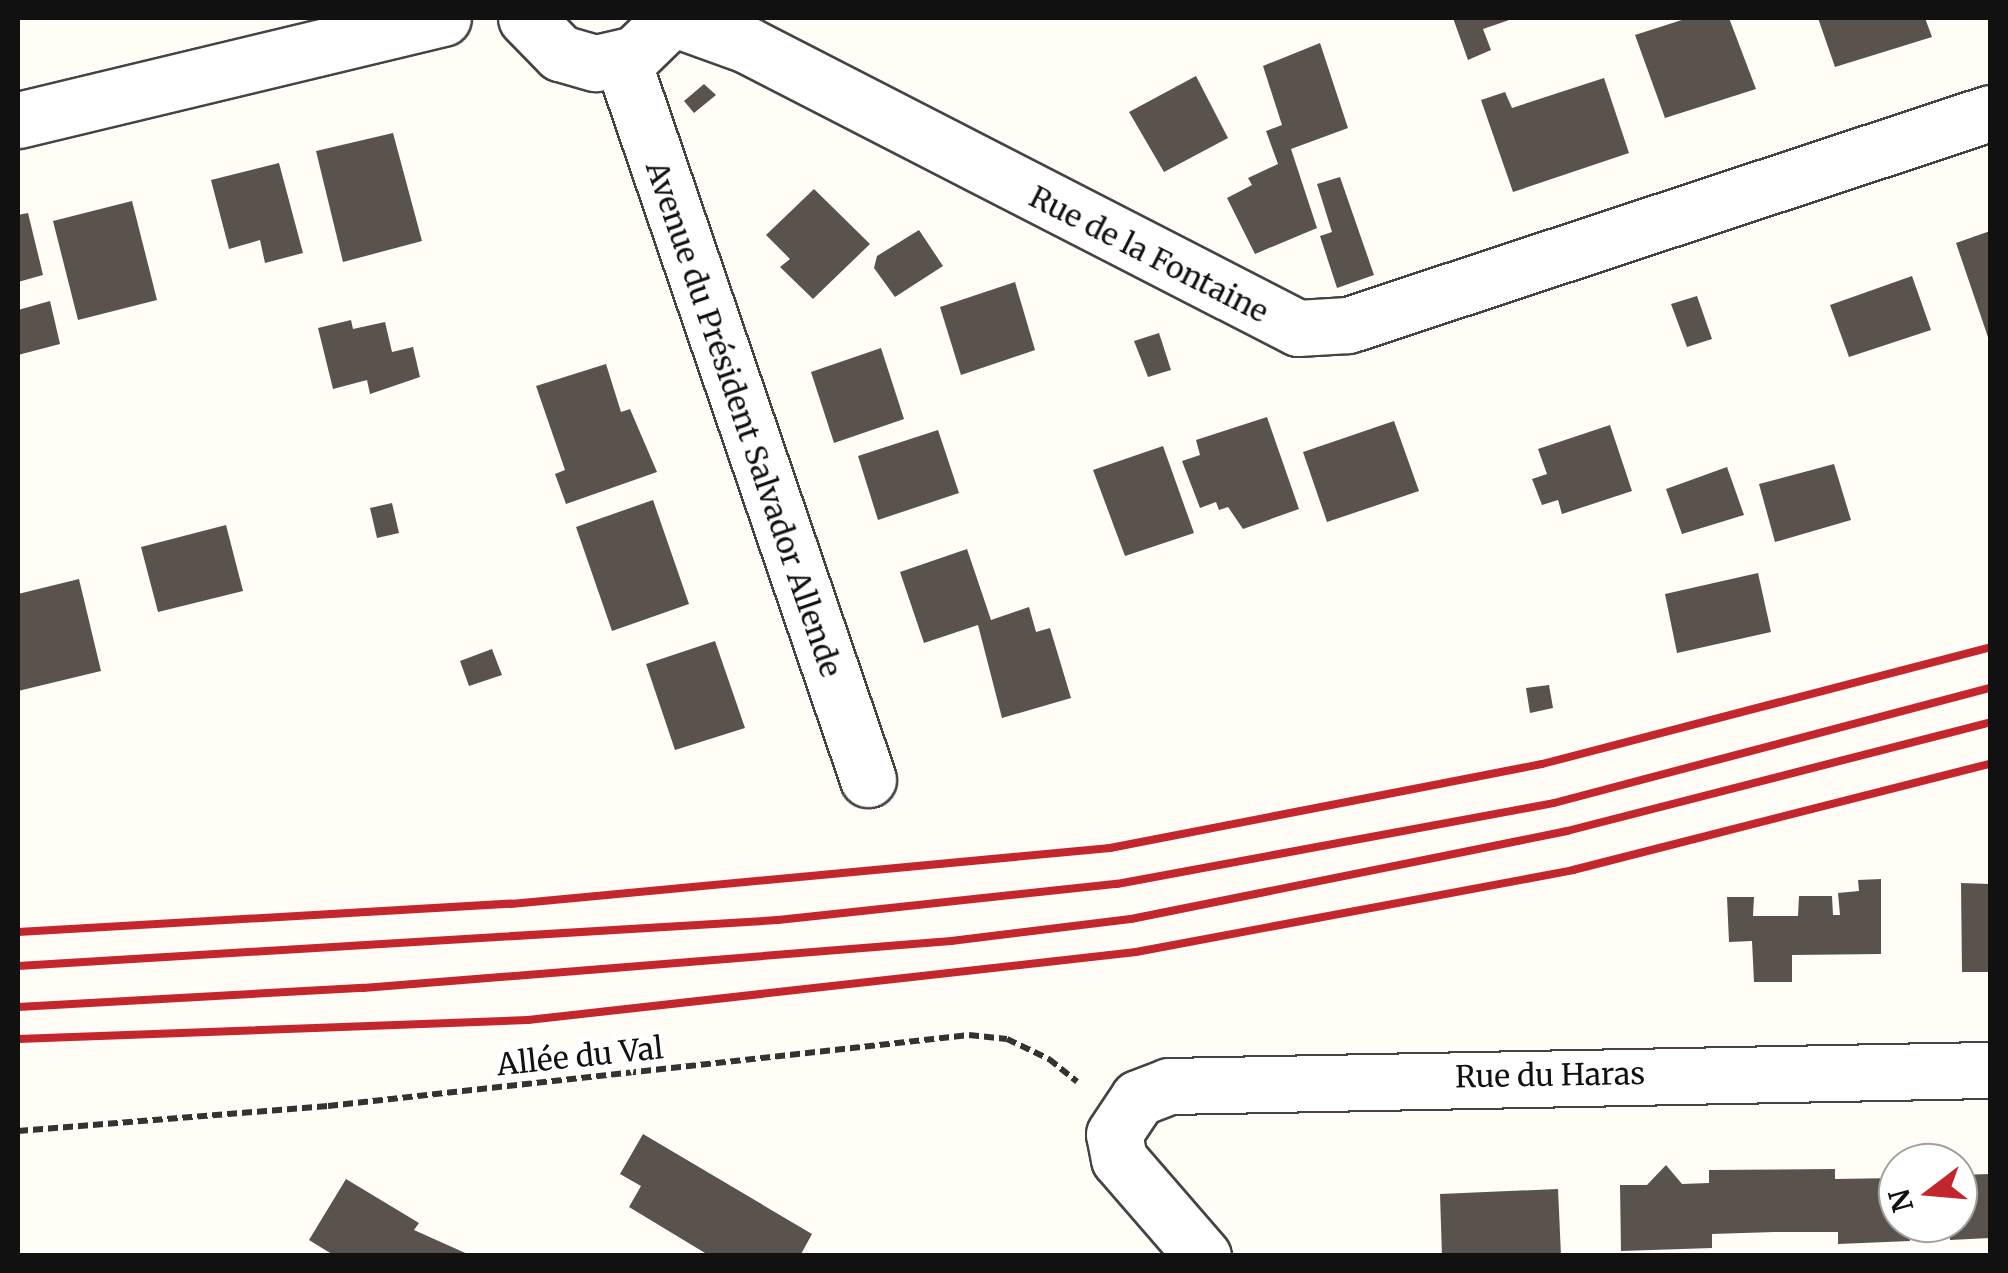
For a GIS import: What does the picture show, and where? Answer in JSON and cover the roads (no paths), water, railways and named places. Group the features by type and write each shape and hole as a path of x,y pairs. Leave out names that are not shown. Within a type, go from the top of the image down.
{"street":[{"path":"18,120 443,18"},
{"path":"526,18 560,53 596,63 622,60 652,44 672,18"},
{"name":"Rue de la Fontaine","path":"672,18 747,45 1298,328 1348,325 1990,113"},
{"name":"Avenue du Président Salvador Allende","path":"622,60 868,778"},
{"name":"Rue du Haras","path":"1203,1256 1119,1159 1114,1134 1121,1118 1138,1098 1169,1086 1990,1070"}],"railway":[{"path":"18,932 511,904 1110,848 1542,764 1990,647"},
{"path":"18,966 778,920 1117,884 1554,803 1990,688"},
{"path":"18,1007 363,988 951,941 1131,919 1567,831 1990,722"},
{"path":"18,1039 528,1020 1136,952 1573,870 1990,764"}]}
